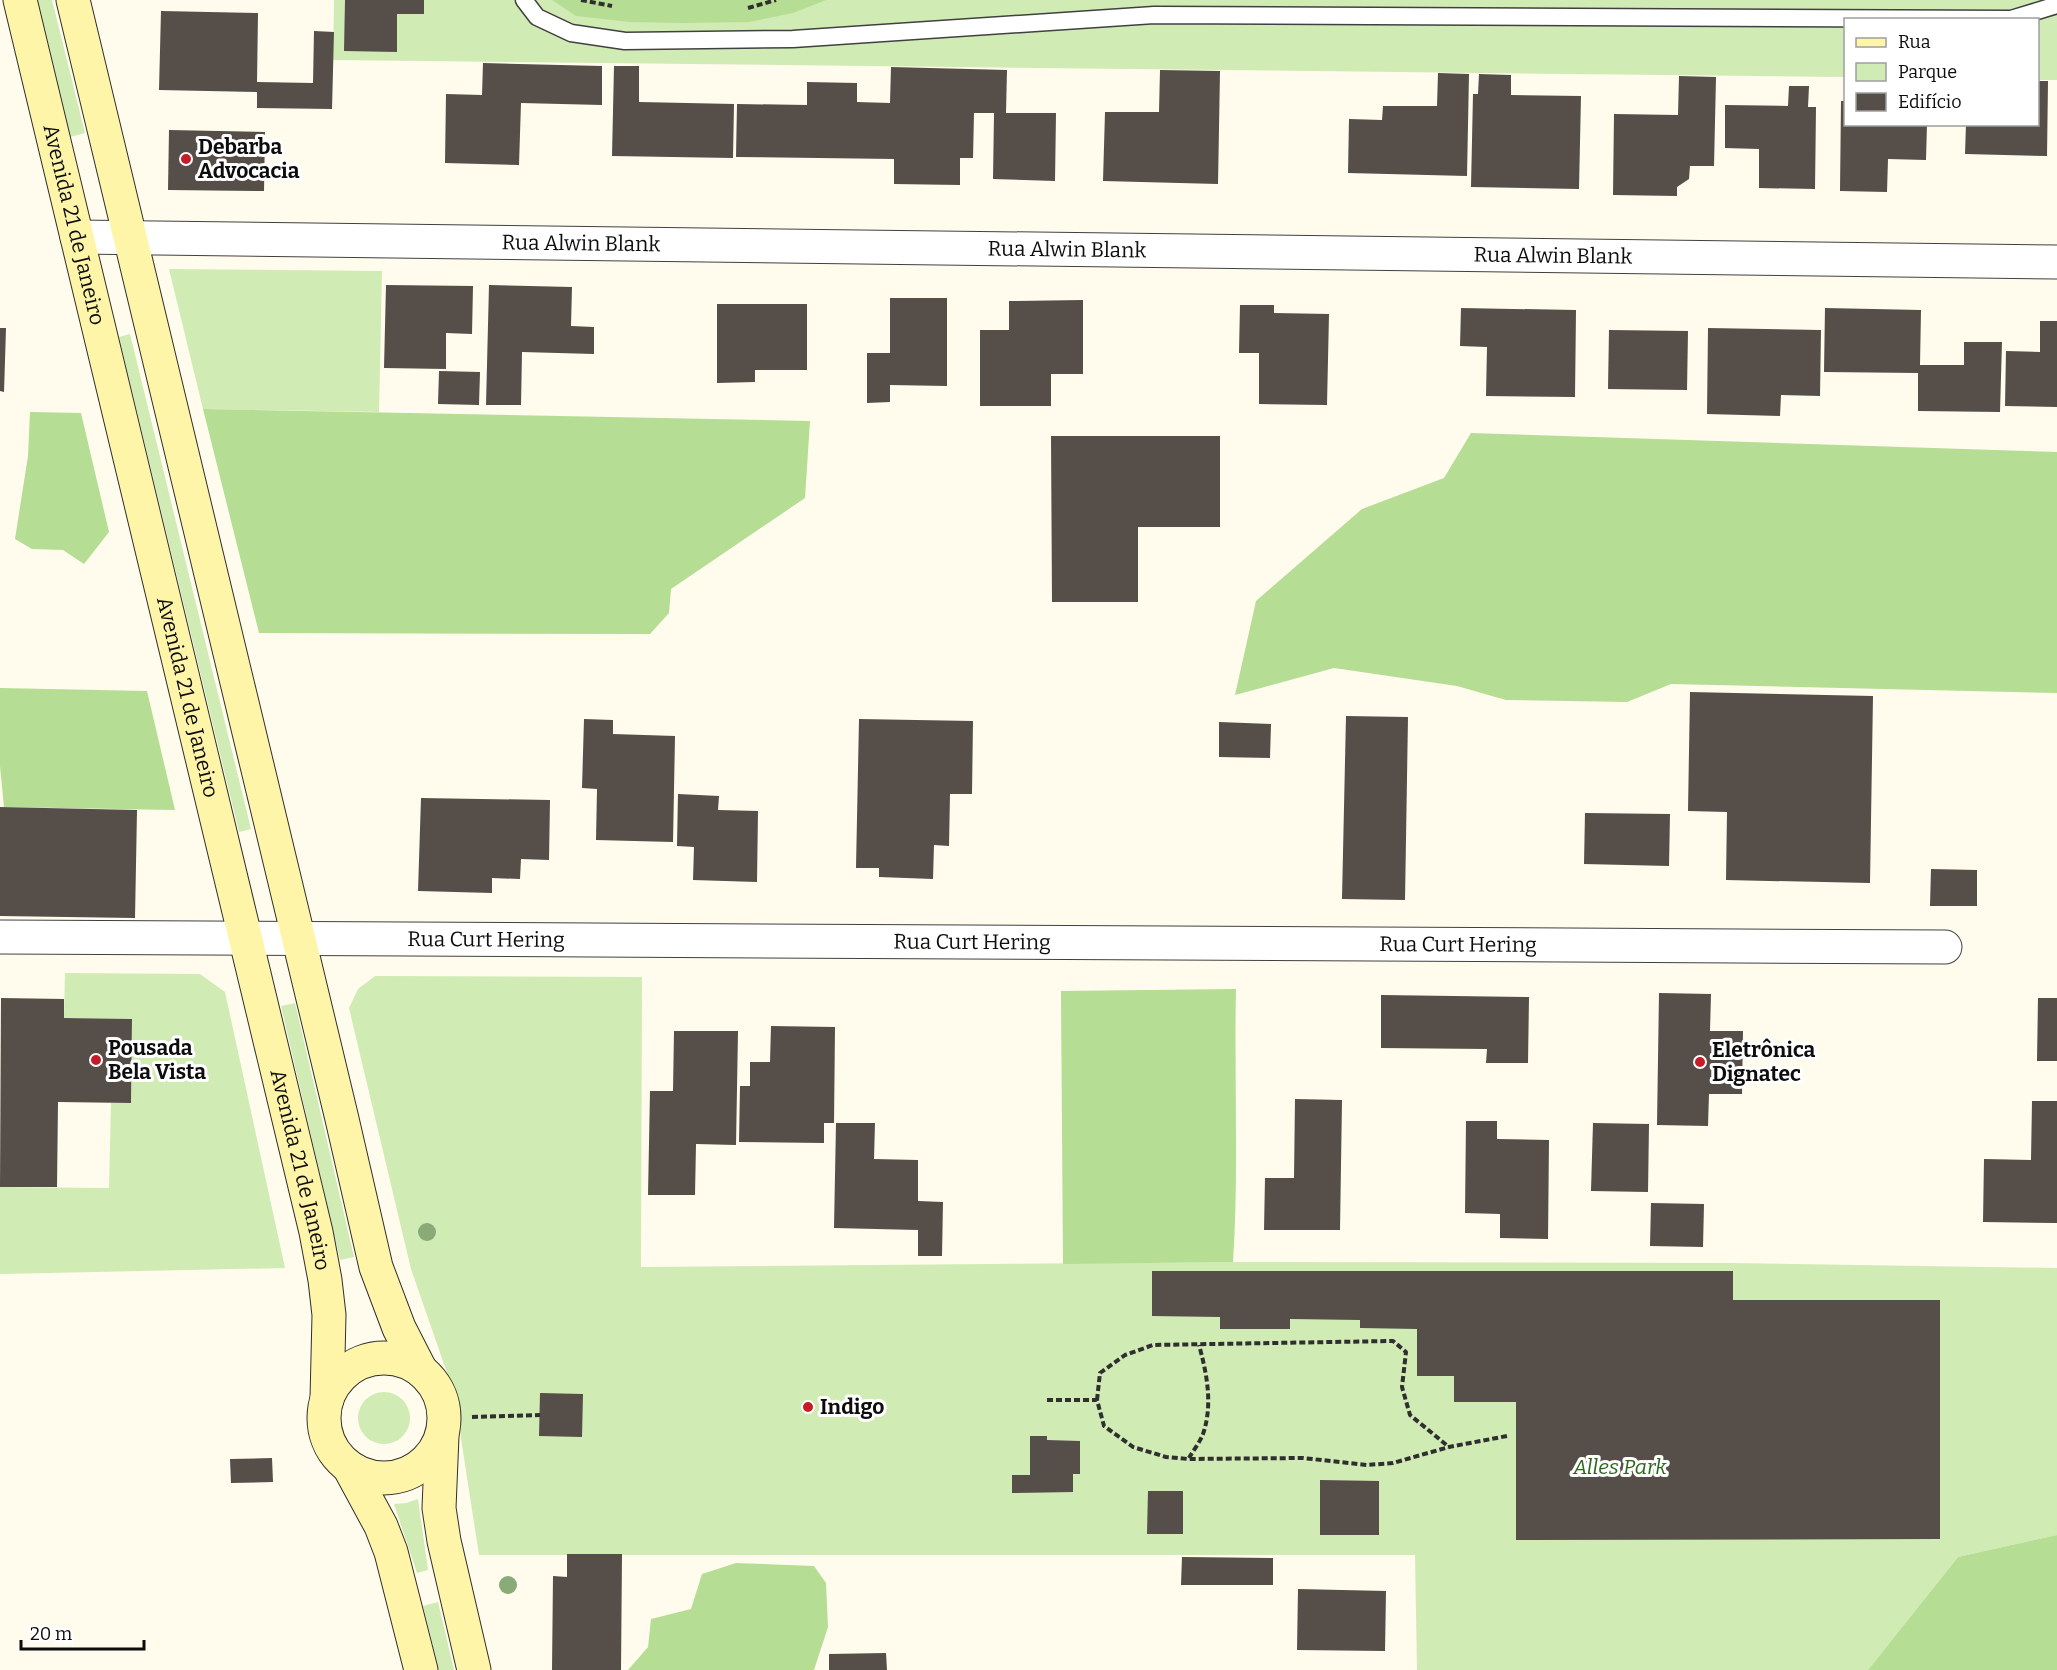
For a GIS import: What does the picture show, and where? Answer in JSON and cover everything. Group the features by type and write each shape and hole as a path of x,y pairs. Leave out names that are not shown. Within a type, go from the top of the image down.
{"main road":[{"name":"Avenida 21 de Janeiro","path":"20,0 316,1232 329,1315 327,1399"},
{"path":"73,0 376,1267 399,1328 420,1369 433,1382 442,1398 439,1509 452,1581 474,1670"},
{"path":"420,1369 401,1361 384,1358 365,1361 349,1369 334,1383 327,1399 324,1418 327,1437 336,1453 349,1467 381,1526 391,1552 421,1670"},
{"path":"349,1467 365,1475 385,1478 403,1475 421,1466 433,1453 443,1427"}],"street":[{"name":"Rua Alwin Blank","path":"77,237 2057,262"},
{"name":"Rua Curt Hering","path":"0,937 1945,946"}],"lane":[{"path":"524,0 537,17 571,33 625,41 793,39 1154,15 1844,18"},
{"path":"2015,18 2057,5"}],"path":[{"path":"581,0 620,8"},
{"path":"737,8 748,8 776,0"},
{"path":"1449,1447 1410,1415 1402,1387 1406,1352 1393,1341 1153,1345 1125,1355 1100,1374 1097,1400 1104,1426 1133,1447 1166,1457 1188,1459 1303,1458 1367,1465 1393,1463 1449,1447 1507,1436"},
{"path":"1188,1459 1203,1434 1208,1403 1207,1377 1199,1345"},
{"path":"1047,1400 1097,1400"},
{"path":"443,1427 540,1415"}],"green space":[{"path":"37,0 52,0 85,133 70,137"},
{"path":"334,0 2057,0 2057,80 2039,80 2039,18 1844,18 1844,77 333,60"},
{"path":"552,0 826,0 793,13 749,22 683,23 630,22 576,16"},
{"path":"169,269 382,271 379,412 203,409"},
{"path":"130,334 251,829 239,832 119,337"},
{"path":"203,409 810,421 805,498 671,589 669,613 650,634 259,633"},
{"path":"30,412 81,413 109,532 84,564 63,550 32,549 15,539 28,456"},
{"path":"1471,433 2057,452 2057,693 1671,684 1627,702 1506,700 1457,686 1334,668 1235,695 1256,601 1362,509 1444,478"},
{"path":"0,688 147,691 175,810 4,807 0,766"},
{"path":"65,973 200,974 225,992 285,1268 0,1274 0,1187 109,1188 111,1103 131,1103 132,1019 64,1018"},
{"name":"Alles Park","path":"375,976 642,977 641,1267 1233,1262 1730,1263 2057,1268 2057,1535 1958,1557 1868,1670 1417,1670 1415,1555 479,1555 454,1393 411,1269 349,1008 358,989"},
{"path":"1236,989 1236,1194 1233,1262 1063,1264 1061,991"},
{"path":"295,1003 354,1257 340,1260 281,1006"},
{"path":"384,1392 398,1396 406,1404 410,1418 406,1432 398,1440 384,1444 370,1440 362,1432 358,1418 362,1404 370,1396"},
{"path":"418,1499 428,1570 417,1573 394,1504"},
{"path":"2057,1535 2057,1670 1868,1670 1958,1557"},
{"path":"736,1563 814,1566 826,1583 828,1627 814,1670 628,1670 648,1647 651,1619 691,1609 702,1574"},
{"path":"438,1602 454,1670 439,1670 423,1606"}],"building":[{"path":"345,0 424,0 424,14 397,14 397,52 344,51"},
{"path":"161,11 258,13 257,82 313,83 314,31 334,32 332,109 257,108 257,92 159,90"},
{"path":"483,63 602,66 602,105 521,103 519,165 445,163 446,94 482,95"},
{"path":"614,66 639,66 639,102 734,104 733,158 612,156"},
{"path":"891,67 1007,70 1006,113 1056,113 1055,181 993,179 994,113 974,113 973,158 960,158 960,185 894,184 894,159 736,157 737,104 807,105 807,82 857,83 857,102 890,103"},
{"path":"1160,70 1220,71 1218,184 1103,181 1105,112 1159,112"},
{"path":"1438,73 1469,74 1467,176 1348,173 1349,119 1382,120 1383,106 1437,106"},
{"path":"1479,74 1511,75 1511,95 1581,96 1579,189 1471,187 1473,94 1478,94"},
{"path":"1679,76 1716,77 1714,166 1690,166 1689,179 1677,187 1677,196 1613,195 1614,114 1678,115"},
{"path":"2039,81 2048,81 2047,156 1965,154 1966,126 2039,126"},
{"path":"1789,86 1809,86 1808,107 1816,107 1815,189 1759,188 1759,149 1725,148 1725,105 1788,106"},
{"path":"1841,101 1844,101 1844,126 1927,126 1926,160 1888,159 1887,192 1840,191"},
{"path":"169,130 265,132 264,191 168,190"},
{"path":"386,285 473,286 472,334 446,333 446,369 384,368"},
{"path":"489,285 572,287 571,326 594,327 594,354 522,352 521,405 486,405"},
{"path":"890,298 947,298 947,386 890,385 890,402 867,403 867,353 890,353"},
{"path":"1083,300 1083,374 1051,374 1051,406 980,406 980,330 1009,330 1009,301"},
{"path":"717,304 807,304 807,370 755,370 755,382 717,383"},
{"path":"1240,305 1274,305 1274,313 1329,314 1327,405 1259,404 1259,353 1239,353"},
{"path":"1461,308 1576,310 1575,397 1486,396 1487,347 1460,346"},
{"path":"1825,308 1921,310 1920,365 1964,365 1964,342 2002,342 2000,412 1918,411 1918,373 1824,372"},
{"path":"2040,321 2057,321 2057,407 2005,406 2006,351 2040,352"},
{"path":"0,328 6,328 4,392 0,391"},
{"path":"1708,328 1821,330 1820,396 1781,395 1780,416 1707,414"},
{"path":"1609,330 1688,331 1687,390 1608,389"},
{"path":"439,371 480,372 479,405 438,404"},
{"path":"1051,436 1220,436 1220,527 1138,527 1138,602 1052,602"},
{"path":"1690,692 1873,696 1870,883 1726,880 1727,812 1688,811"},
{"path":"1346,716 1408,717 1405,900 1342,899"},
{"path":"584,719 613,720 613,734 675,736 673,842 596,840 597,789 582,788"},
{"path":"859,719 973,721 972,794 950,794 949,846 934,845 933,879 879,877 879,868 856,868"},
{"path":"1219,722 1271,724 1270,758 1219,757"},
{"path":"678,794 719,796 718,810 758,811 757,882 693,880 694,847 677,846"},
{"path":"421,798 550,800 549,860 521,859 520,879 492,878 492,893 418,891"},
{"path":"0,807 137,810 135,918 0,916"},
{"path":"1585,813 1670,814 1669,866 1584,864"},
{"path":"1931,869 1977,870 1977,906 1930,906"},
{"name":"Eletrônica Dignatec","path":"1659,993 1711,994 1710,1031 1743,1031 1742,1094 1709,1094 1708,1126 1657,1125"},
{"path":"1381,995 1529,997 1528,1063 1486,1063 1487,1049 1381,1048"},
{"path":"1,998 64,999 64,1018 132,1019 131,1103 58,1102 57,1187 0,1187"},
{"path":"2038,998 2057,998 2057,1061 2037,1061"},
{"path":"771,1026 835,1027 834,1123 824,1123 824,1143 739,1142 740,1086 750,1086 750,1062 770,1062"},
{"path":"674,1031 738,1031 736,1145 696,1144 695,1195 648,1195 650,1091 673,1091"},
{"path":"1295,1099 1342,1100 1340,1230 1264,1230 1265,1178 1294,1178"},
{"path":"2032,1101 2057,1101 2057,1223 1983,1222 1984,1159 2031,1160"},
{"path":"1466,1121 1497,1121 1497,1139 1549,1140 1548,1239 1500,1238 1500,1214 1465,1213"},
{"path":"836,1123 875,1123 874,1159 918,1160 918,1201 943,1202 942,1256 918,1256 918,1230 834,1228"},
{"path":"1593,1123 1649,1124 1648,1192 1591,1191"},
{"path":"1651,1203 1704,1204 1703,1247 1650,1246"},
{"path":"1152,1271 1733,1271 1733,1300 1940,1300 1940,1539 1516,1540 1516,1402 1454,1402 1454,1376 1417,1376 1417,1329 1360,1328 1360,1320 1290,1319 1290,1329 1220,1329 1220,1317 1152,1316"},
{"path":"540,1393 583,1394 582,1437 539,1436"},
{"path":"1030,1436 1047,1436 1047,1440 1080,1441 1080,1474 1073,1474 1073,1492 1012,1493 1012,1475 1030,1475"},
{"path":"272,1458 273,1482 231,1483 230,1459"},
{"path":"1320,1480 1379,1481 1379,1535 1320,1535"},
{"path":"1148,1491 1183,1491 1183,1534 1147,1534"},
{"path":"567,1554 622,1554 621,1670 552,1670 553,1576 567,1577"},
{"path":"1182,1557 1273,1558 1273,1585 1181,1585"},
{"path":"1298,1589 1386,1591 1385,1651 1297,1650"},
{"path":"886,1653 887,1670 829,1670 829,1654"}],"place":[{"name":"Debarba Advocacia","path":"186,159"},
{"name":"Pousada Bela Vista","path":"96,1060"},
{"name":"Eletrônica Dignatec","path":"1700,1062"},
{"name":"Indigo","path":"808,1407"}]}
